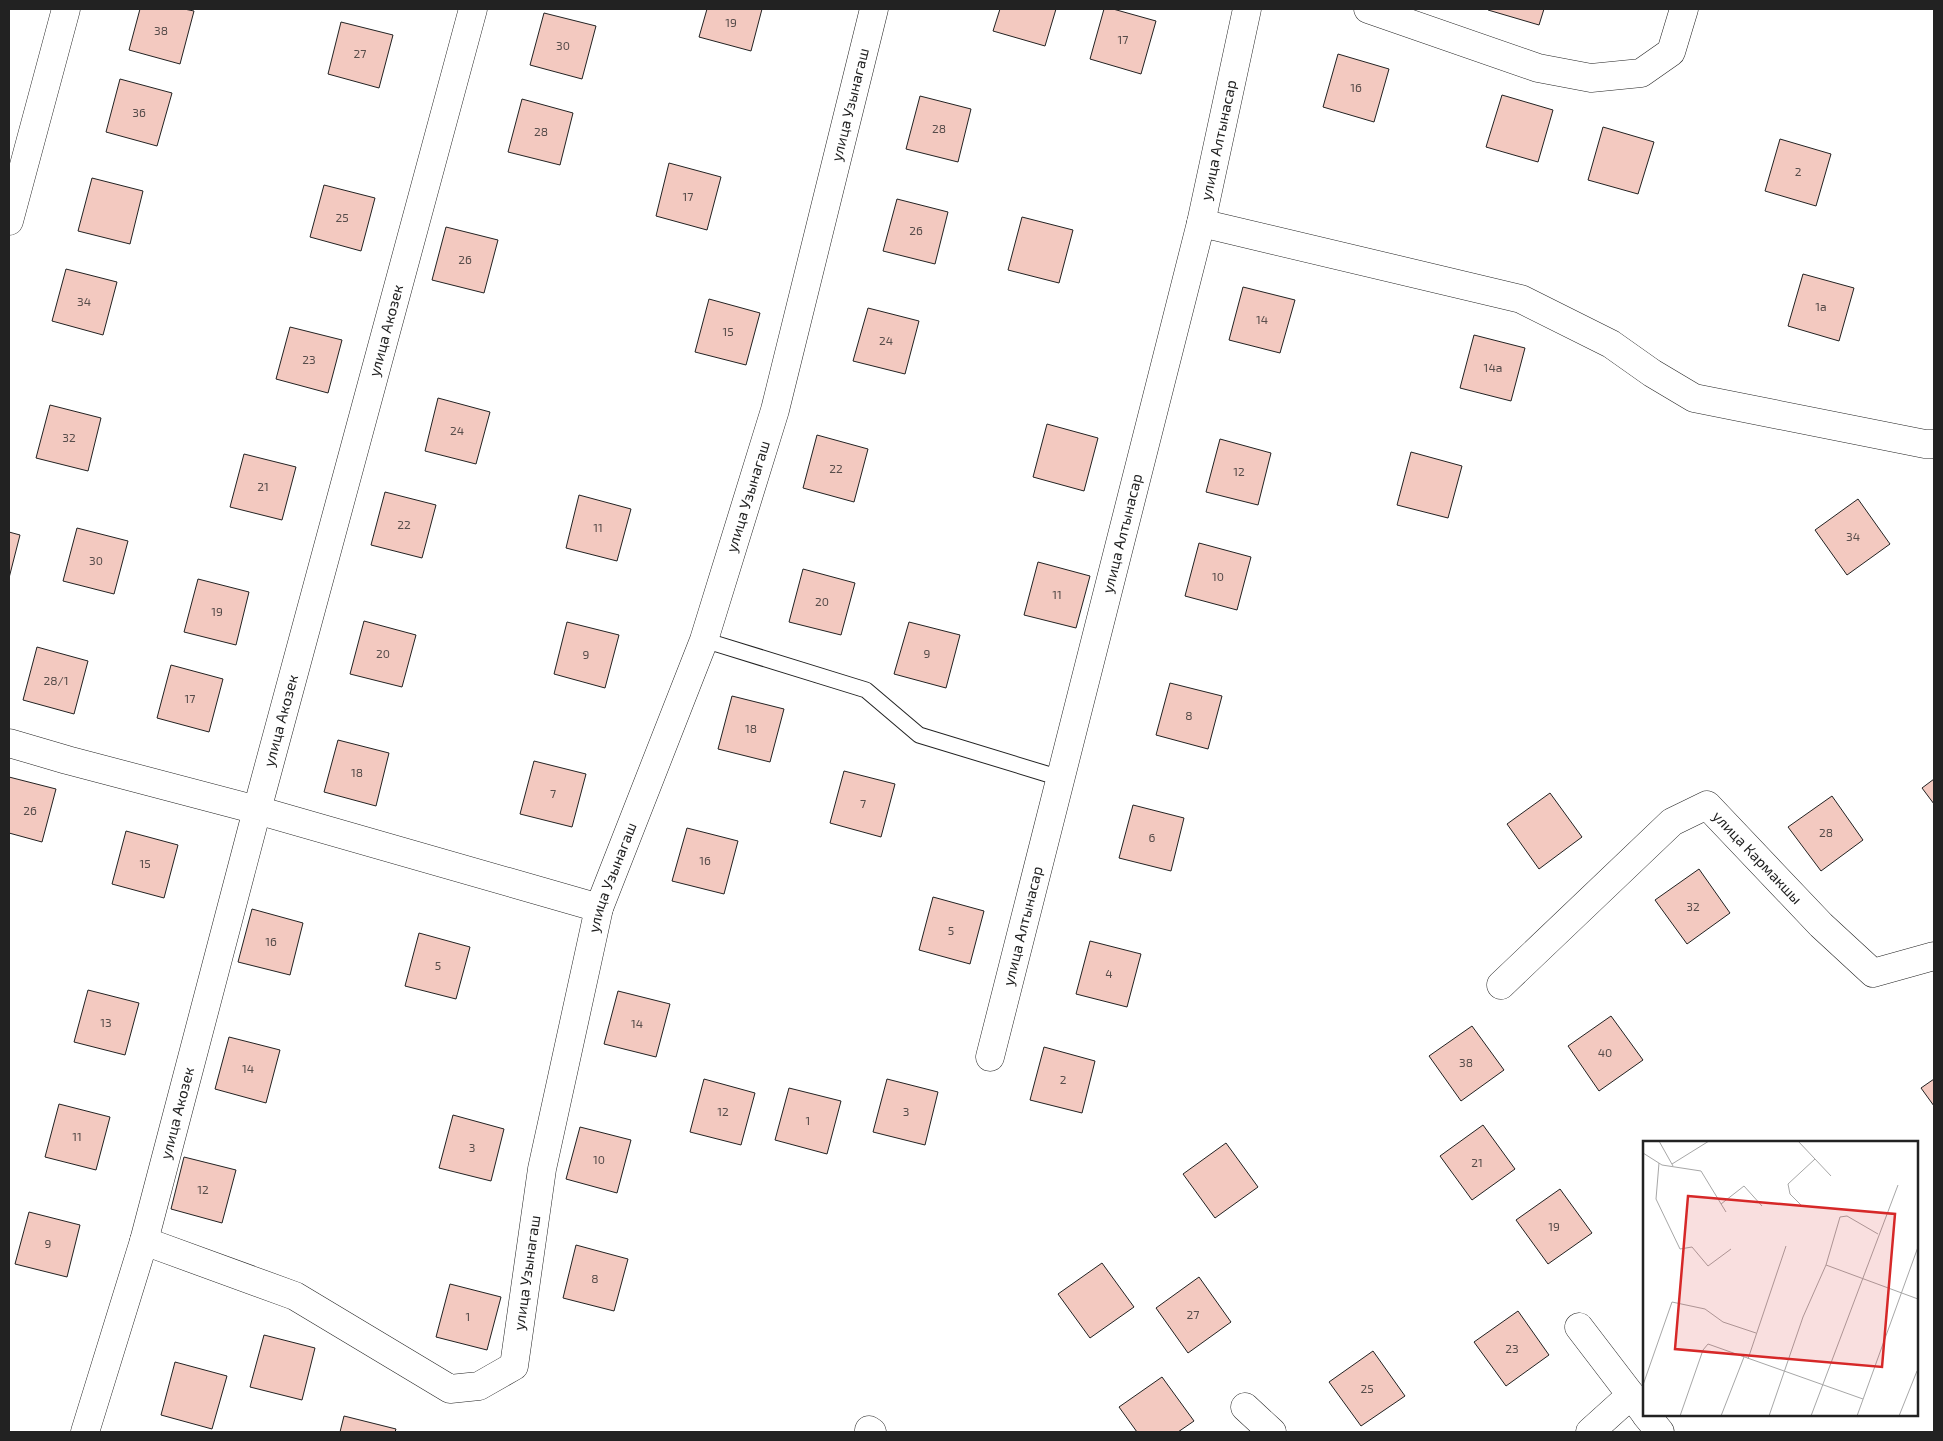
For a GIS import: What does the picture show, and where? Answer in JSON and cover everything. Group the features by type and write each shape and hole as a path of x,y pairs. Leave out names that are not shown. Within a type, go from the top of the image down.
{"street":[{"path":"9,221 66,9"},
{"name":"улица Акозек","path":"85,1432 144,1241 257,810 473,9"},
{"name":"улица Узынагаш","path":"144,1241 295,1296 450,1389 479,1386 514,1366 542,1169 599,908 704,640 776,410 874,9"},
{"name":"улица Алтынасар","path":"990,1057 1201,223 1246,9"},
{"path":"1368,9 1538,68 1591,78 1641,73 1671,52 1683,12"},
{"path":"1201,223 1521,299 1611,344 1652,373 1694,398 1925,444 1934,444"},
{"path":"9,743 66,760 257,810 599,908"},
{"name":"улица Кармакшы","path":"1501,985 1672,822 1707,805 1820,925 1873,973 1934,956"},
{"path":"1579,1328 1640,1407 1590,1432"},
{"path":"1245,1407 1272,1432"},
{"path":"1647,1416 1660,1432"}],"lane":[{"path":"704,640 866,690 919,735 1060,778"}],"building":[{"path":"140,9 184,9 194,11 180,64 129,50"},
{"path":"707,9 762,9 751,51 699,37"},
{"path":"1000,9 1056,9 1045,46 993,31"},
{"path":"1104,9 1113,9 1156,21 1141,74 1090,59"},
{"path":"1488,9 1544,9 1539,25"},
{"path":"544,13 596,26 582,79 530,65"},
{"path":"341,22 393,35 379,88 328,74"},
{"path":"1338,54 1389,69 1374,122 1323,107"},
{"path":"120,79 172,93 157,146 106,132"},
{"path":"1502,95 1553,110 1538,162 1486,147"},
{"path":"920,96 971,109 958,162 906,149"},
{"path":"522,99 573,113 560,165 508,152"},
{"path":"1603,127 1654,142 1638,194 1588,180"},
{"path":"1780,139 1831,154 1816,206 1765,191"},
{"path":"669,163 721,177 707,230 656,216"},
{"path":"92,178 143,191 130,244 78,231"},
{"path":"324,185 375,198 361,251 310,237"},
{"path":"897,199 948,212 935,264 883,251"},
{"path":"1022,217 1073,230 1059,283 1008,270"},
{"path":"446,227 498,240 484,293 432,280"},
{"path":"66,269 117,282 103,335 52,321"},
{"path":"1803,274 1854,288 1839,341 1788,326"},
{"path":"1243,287 1295,300 1280,353 1229,340"},
{"path":"709,299 760,313 746,365 695,352"},
{"path":"868,308 919,321 905,374 853,361"},
{"path":"290,327 342,340 328,393 276,379"},
{"path":"1474,335 1525,348 1511,401 1460,388"},
{"path":"438,398 490,412 476,464 425,451"},
{"path":"50,405 101,418 88,471 36,458"},
{"path":"1047,424 1098,438 1084,491 1033,477"},
{"path":"817,435 868,449 854,502 803,488"},
{"path":"1220,439 1271,453 1258,505 1206,492"},
{"path":"1411,452 1462,466 1448,518 1397,505"},
{"path":"244,454 296,467 282,520 230,507"},
{"path":"385,492 436,505 422,558 371,545"},
{"path":"579,495 631,509 617,561 566,548"},
{"path":"1858,499 1890,544 1847,575 1815,530"},
{"path":"77,528 128,541 114,594 63,581"},
{"path":"9,532 20,535 9,578"},
{"path":"1199,543 1251,557 1237,610 1185,596"},
{"path":"1038,562 1090,576 1076,628 1024,615"},
{"path":"803,569 855,583 841,635 789,622"},
{"path":"198,579 249,592 236,645 184,632"},
{"path":"364,621 416,635 402,687 350,674"},
{"path":"567,622 619,635 605,688 554,674"},
{"path":"909,622 960,635 946,688 894,674"},
{"path":"37,647 88,661 74,714 23,700"},
{"path":"171,665 223,679 209,732 157,718"},
{"path":"1170,683 1222,696 1208,749 1156,735"},
{"path":"732,696 784,709 770,762 718,749"},
{"path":"338,740 389,753 376,806 324,792"},
{"path":"534,761 586,774 572,827 520,814"},
{"path":"844,771 895,784 881,837 830,823"},
{"path":"9,777 56,789 42,842 9,833"},
{"path":"1934,779 1934,804 1922,788"},
{"path":"1550,793 1582,837 1539,869 1507,824"},
{"path":"1832,796 1863,840 1821,871 1788,827"},
{"path":"1133,805 1184,818 1171,871 1119,858"},
{"path":"687,828 738,841 724,894 672,881"},
{"path":"126,831 178,845 164,898 112,884"},
{"path":"1699,869 1730,913 1687,944 1655,900"},
{"path":"933,897 984,911 970,964 919,950"},
{"path":"252,909 303,923 290,975 238,962"},
{"path":"419,933 470,947 456,999 405,986"},
{"path":"1090,941 1141,954 1127,1007 1076,994"},
{"path":"88,990 139,1003 125,1055 74,1042"},
{"path":"618,991 670,1004 656,1057 604,1044"},
{"path":"1611,1016 1643,1060 1599,1091 1568,1046"},
{"path":"1472,1026 1504,1070 1461,1101 1429,1056"},
{"path":"229,1037 280,1050 266,1103 215,1089"},
{"path":"1044,1047 1095,1061 1082,1113 1030,1100"},
{"path":"704,1079 755,1093 741,1145 690,1132"},
{"path":"887,1079 938,1092 925,1145 873,1132"},
{"path":"1934,1079 1934,1106 1921,1088"},
{"path":"789,1088 841,1101 827,1154 775,1140"},
{"path":"59,1104 110,1117 96,1170 45,1157"},
{"path":"453,1115 504,1129 491,1181 439,1168"},
{"path":"1483,1125 1515,1169 1472,1200 1440,1156"},
{"path":"580,1127 631,1140 617,1193 566,1179"},
{"path":"1226,1143 1258,1187 1215,1218 1183,1174"},
{"path":"184,1157 236,1170 222,1223 171,1209"},
{"path":"1560,1189 1592,1233 1548,1264 1516,1220"},
{"path":"29,1212 80,1225 67,1277 15,1264"},
{"path":"576,1245 628,1259 614,1311 563,1298"},
{"path":"1102,1263 1134,1307 1090,1338 1058,1294"},
{"path":"1199,1277 1231,1322 1188,1353 1156,1308"},
{"path":"450,1284 501,1297 487,1350 436,1337"},
{"path":"1518,1311 1549,1355 1506,1386 1474,1342"},
{"path":"264,1335 315,1348 302,1400 250,1387"},
{"path":"1373,1351 1405,1396 1361,1426 1329,1382"},
{"path":"175,1362 227,1376 212,1429 161,1415"},
{"path":"1162,1377 1194,1421 1178,1432 1137,1432 1119,1407"},
{"path":"344,1416 396,1429 395,1432 340,1432"}]}
